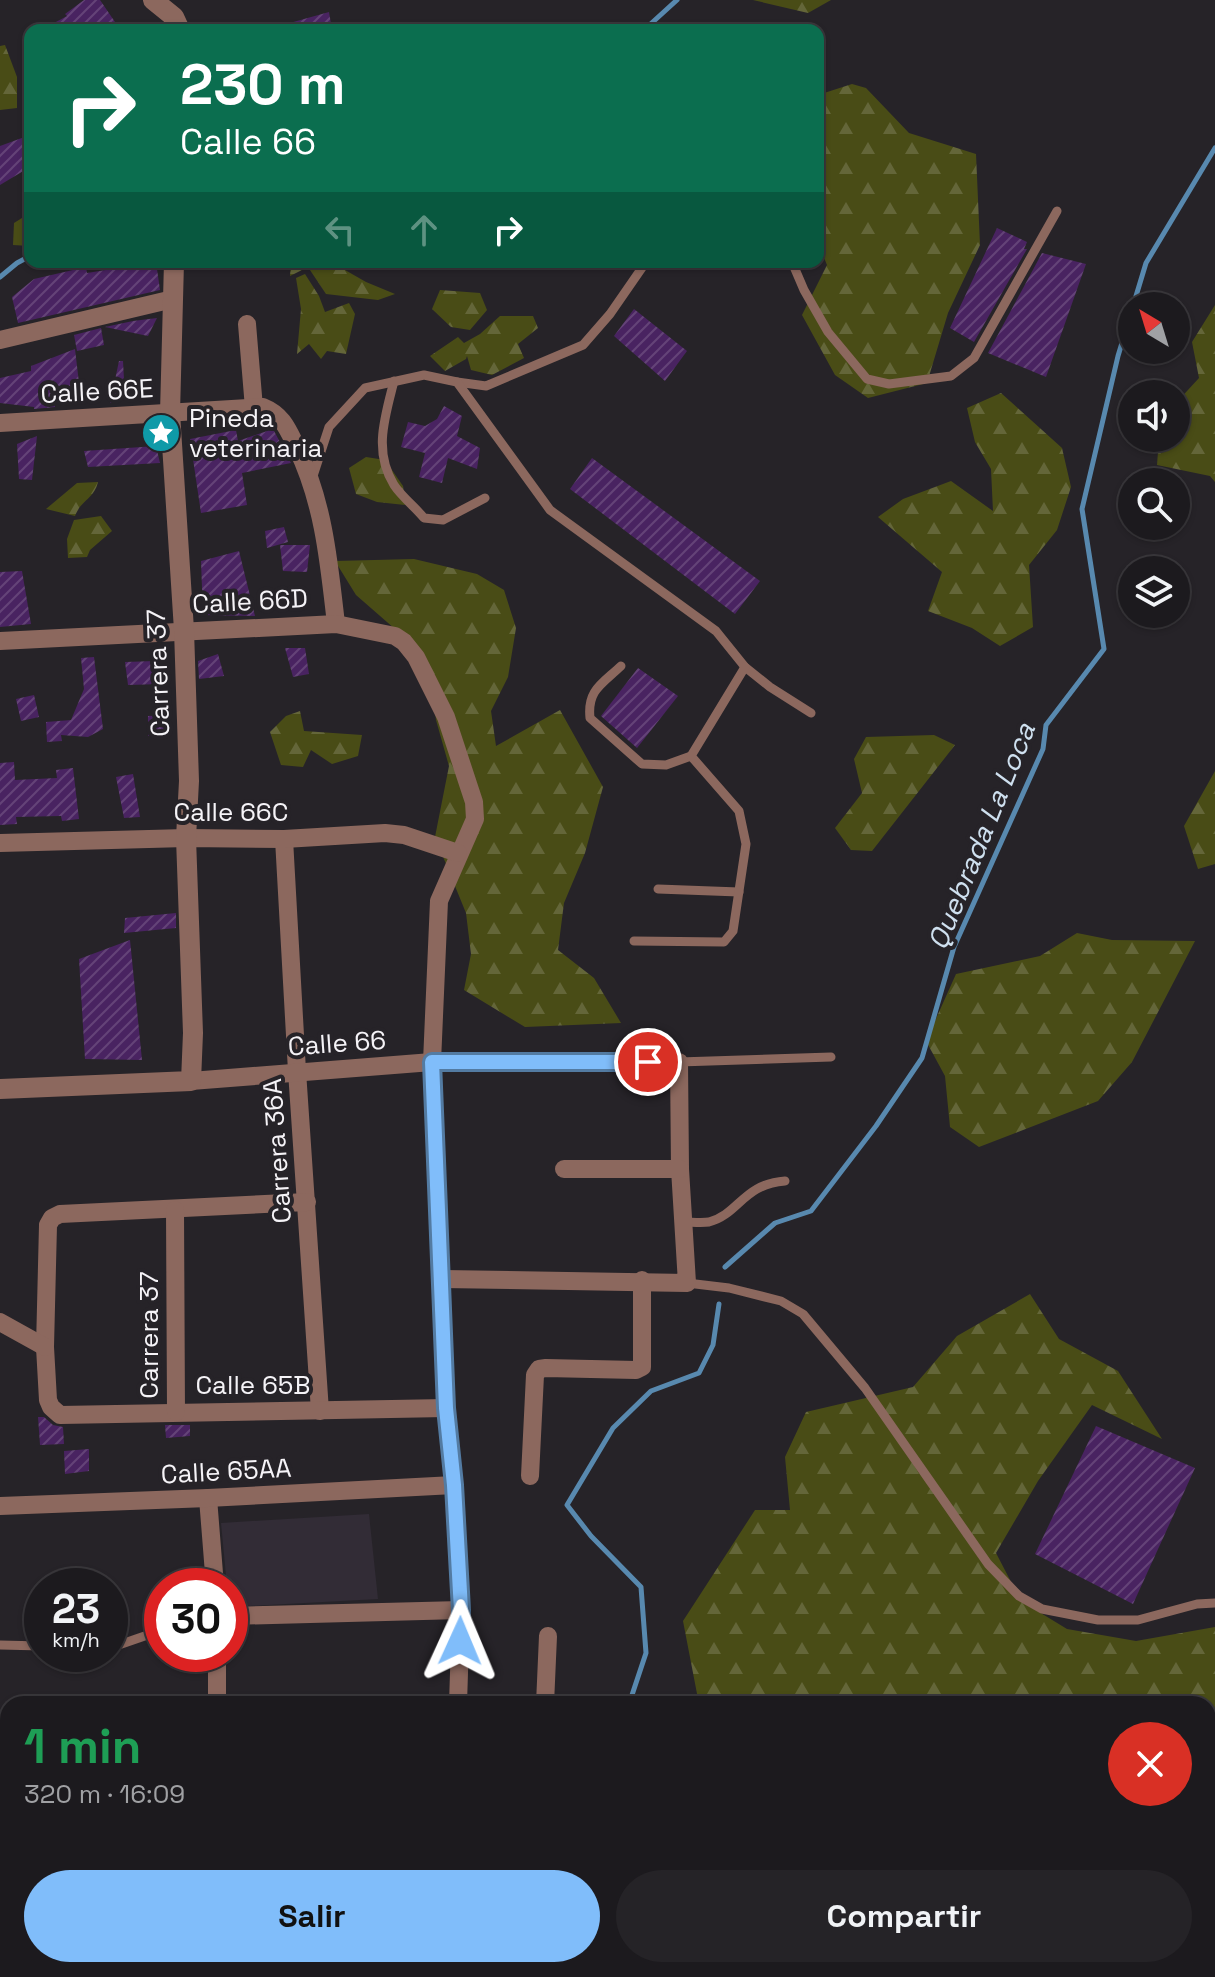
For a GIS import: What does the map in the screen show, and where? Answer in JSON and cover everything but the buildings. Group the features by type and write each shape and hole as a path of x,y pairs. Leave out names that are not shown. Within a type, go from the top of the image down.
{"street":[{"path":"153,0 174,17 177,24"},
{"name":"Carrera 37","path":"174,268 170,413 184,630 189,781 186,838 193,1033 191,1081"},
{"path":"0,340 173,299"},
{"path":"247,324 254,408 263,407 277,412 312,479 326,537 336,624"},
{"name":"Calle 66E","path":"0,423 254,408"},
{"name":"Calle 66D","path":"0,641 336,624 395,636 416,657 446,717 474,802 475,819 458,853"},
{"name":"Calle 66C","path":"0,843 284,839 385,833 404,835 458,853"},
{"name":"Carrera 36A","path":"284,839 320,1411"},
{"path":"458,853 439,901 432,1062 446,1408 461,1610 458,1696"},
{"name":"Calle 66","path":"0,1089 191,1081 432,1062 679,1062"},
{"path":"442,1279 687,1283 680,1169 679,1062"},
{"path":"564,1169 680,1169"},
{"path":"0,1322 45,1347 48,1225 52,1218 60,1214 307,1202"},
{"name":"Carrera 37","path":"175,1210 176,1412"},
{"path":"530,1476 535,1375 539,1369 546,1368 636,1370 642,1367 642,1280"},
{"name":"Calle 65B","path":"45,1347 48,1400 60,1415 446,1408"},
{"name":"Calle 65AA","path":"0,1506 454,1485"},
{"path":"208,1498 214,1568"},
{"path":"248,1616 461,1610"},
{"path":"545,1696 548,1636"},
{"path":"217,1672 217,1696"}],"lane":[{"path":"795,268 828,332 867,379 889,384 951,376 974,358 1057,211"},
{"path":"312,479 329,427 365,388 424,375 486,386 583,345 610,314 642,268"},
{"path":"394,381 381,451 394,485 424,518 443,520 485,498"},
{"path":"457,382 550,510 716,631 745,667 811,713"},
{"path":"621,666 593,692 588,703 590,718 642,764 666,765 691,756 745,667"},
{"path":"634,941 724,942 733,931 746,844 739,811 691,756"},
{"path":"658,889 739,892"},
{"path":"679,1062 831,1057"},
{"path":"684,1222 709,1222 745,1194 768,1182 785,1181"},
{"path":"687,1283 729,1288 781,1301 803,1314 865,1388 988,1564 1019,1596 1042,1609 1098,1620 1138,1620 1197,1604 1215,1603"},
{"path":"0,1645 24,1646"}],"shaded area":[{"path":"369,1514 378,1599 248,1606 248,1568 225,1568 221,1523"}],"green space":[{"path":"753,0 831,0 808,13"},
{"path":"5,45 17,77 17,108 0,110 0,46"},
{"path":"852,84 866,88 909,133 976,154 980,245 948,313 927,383 868,398 835,375 802,315 827,265 824,258 824,93"},
{"path":"24,217 24,246 13,245 14,223"},
{"path":"291,268 306,268 290,276"},
{"path":"309,268 342,268 395,294 378,300 326,294"},
{"path":"305,274 325,312 349,303 355,314 346,354 327,351 321,359 309,344 297,354 301,309 296,278"},
{"path":"440,290 480,293 487,310 470,330 451,327 432,309"},
{"path":"1215,305 1215,482 1210,476 1190,472 1190,468 1157,465 1158,452 1190,452 1190,388 1199,378 1192,342"},
{"path":"500,316 533,316 538,328 518,344 524,358 492,375 471,370 467,356 445,371 430,356 458,337 464,343 480,334"},
{"path":"1001,393 1062,448 1071,487 1057,530 1029,565 1033,627 1000,646 972,628 928,611 942,572 878,517 903,499 951,481 993,511 991,469 975,442 967,408"},
{"path":"366,457 385,460 403,486 405,505 377,502 356,494 349,468"},
{"path":"98,482 75,516 46,509 77,483"},
{"path":"101,516 112,531 90,550 87,557 68,558 67,539 74,520"},
{"path":"414,559 477,574 504,590 516,628 508,677 491,711 496,746 560,710 603,787 585,853 564,903 558,950 594,978 621,1023 525,1027 464,990 471,954 466,913 435,837 449,766 436,720 430,669 395,629 356,595 335,561"},
{"path":"300,711 304,731 362,735 358,756 332,764 311,750 303,767 281,765 270,732 286,716"},
{"path":"934,735 955,745 872,851 851,850 835,828 862,793 854,759 866,737"},
{"path":"1215,771 1215,864 1198,869 1184,826"},
{"path":"1077,933 1112,940 1195,941 1132,1062 1098,1101 979,1147 950,1127 945,1076 926,1041 956,974 1040,956"},
{"path":"1030,1294 1059,1339 1118,1371 1162,1439 1092,1405 1038,1481 996,1553 1021,1601 1067,1629 1136,1641 1215,1627 1215,1696 697,1696 683,1621 755,1510 790,1510 785,1457 806,1412 913,1387 957,1336"}],"waterway":[{"path":"651,24 677,0"},
{"name":"Quebrada La Loca","path":"1137,292 1146,263 1215,148"},
{"path":"0,277 24,259"},
{"name":"Quebrada La Loca","path":"725,1267 775,1223 811,1211 876,1126 922,1058 954,947 1043,749 1046,725 1104,649 1082,509 1118,356"},
{"name":"Quebrada La Loca","path":"632,1696 646,1653 641,1587 591,1536 567,1505 613,1428 651,1391 699,1373 713,1345 719,1304"}],"place":[{"name":"Pineda veterinaria","path":"161,433"}],"route":[{"path":"460,1641 454,1485 446,1408 432,1062 648,1062"}]}
